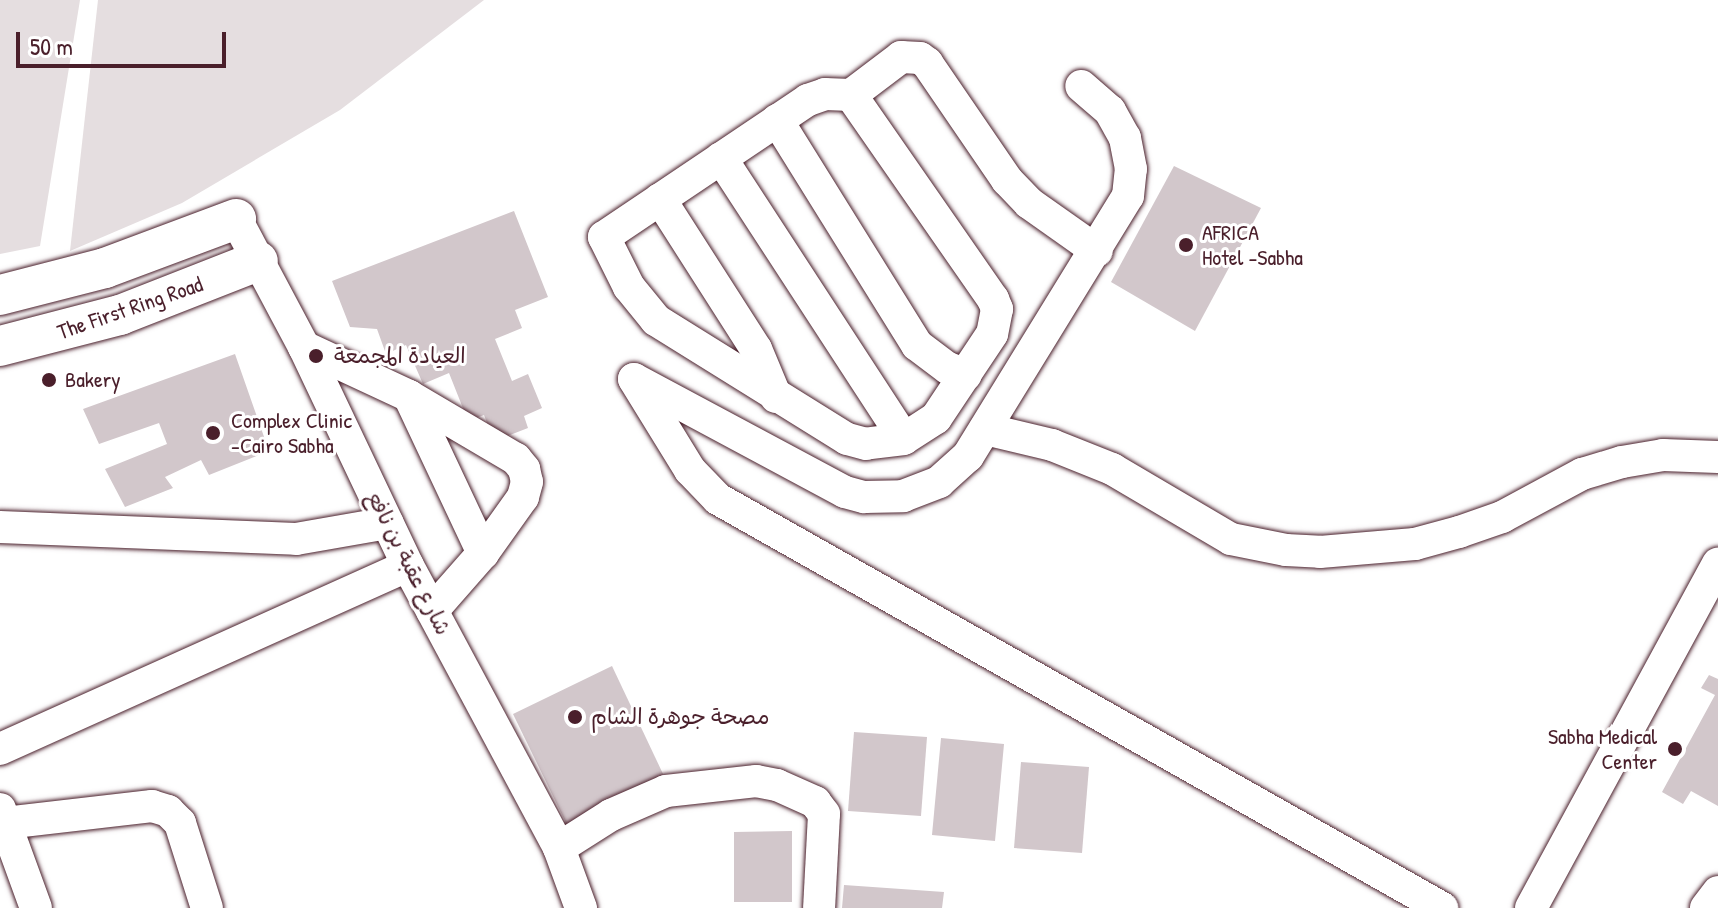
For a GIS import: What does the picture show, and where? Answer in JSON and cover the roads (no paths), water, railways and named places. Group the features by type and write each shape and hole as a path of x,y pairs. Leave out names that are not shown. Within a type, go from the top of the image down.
{"main road":[{"name":"The First Ring Road","path":"0,295 105,268 236,219"},
{"name":"The First Ring Road","path":"0,346 120,315 258,261"}],"street":[{"path":"851,95 993,299 995,327 936,418 904,439 866,444 847,439 656,320 629,287 604,237 816,96 851,95 901,57 920,58 1007,180 1053,223 1097,251"},
{"path":"1081,86 1118,124 1131,169 1124,209 968,456 939,482 903,496 864,497 827,484 634,379 690,470 718,499 1442,908"},
{"path":"777,120 917,345 939,362 966,375"},
{"path":"721,158 904,439"},
{"path":"660,199 756,349 776,397"},
{"name":"شارع عقبة بن نافع","path":"236,219 304,347 408,566 559,848 581,908"},
{"path":"304,347 409,396 516,459 524,469 527,482 523,497 483,553 432,611"},
{"path":"409,396 483,553"},
{"path":"985,429 1052,445 1102,465 1231,539 1286,550 1320,552 1415,544 1459,532 1502,517 1582,474 1622,462 1663,455 1718,457"},
{"path":"0,527 296,539 388,523"},
{"path":"1531,908 1718,564"},
{"path":"0,749 408,566"},
{"path":"559,848 611,815 666,791 756,781 777,785 815,802 824,814 819,908"},
{"path":"36,908 3,816 152,806 168,811 183,831 207,908"},
{"path":"1706,908 1718,892"}],"place":[{"name":"AFRICA Hotel -Sabha","path":"1186,245"},
{"name":"العيادة المجمعة","path":"316,356"},
{"name":"Bakery","path":"49,380"},
{"name":"Complex Clinic -Cairo Sabha","path":"213,433"},
{"name":"مصحة جوهرة الشام","path":"575,717"},
{"name":"Sabha Medical Center","path":"1675,749"}]}
